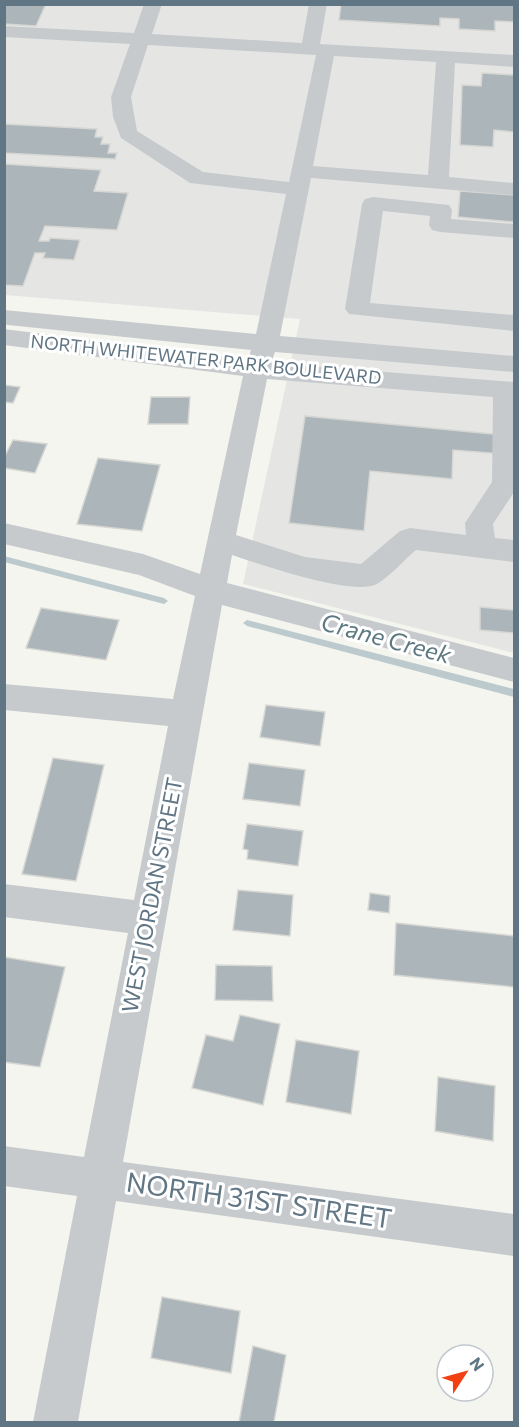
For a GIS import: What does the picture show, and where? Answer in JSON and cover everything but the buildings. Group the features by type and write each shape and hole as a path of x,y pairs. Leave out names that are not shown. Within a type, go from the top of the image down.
{"street":[{"path":"153,4 121,97 123,117 129,134 198,178 438,183 514,189"},
{"name":"WEST JORDAN STREET","path":"55,1422 186,714 257,369 266,342 299,180 318,49 318,4"},
{"path":"4,31 514,62"},
{"path":"438,183 446,57"},
{"path":"514,231 440,225 441,210 373,204 357,309 514,323"},
{"name":"NORTH WHITEWATER PARK BOULEVARD","path":"4,316 514,364"},
{"name":"NORTH WHITEWATER PARK BOULEVARD","path":"4,337 301,375 509,390"},
{"path":"482,548 479,523 506,483 511,446 507,407 509,390"},
{"path":"4,533 143,566 212,591 514,670"},
{"path":"222,541 305,568 366,576 410,539 514,551"},
{"path":"4,697 186,714"},
{"path":"4,900 148,919"},
{"name":"NORTH 31ST STREET","path":"4,1166 514,1235"}],"shaded area":[{"path":"4,5 514,5 514,653 243,584 300,319 5,295"}],"waterway":[{"name":"Crane Creek","path":"4,559 164,601"},
{"name":"Crane Creek","path":"247,623 514,693"}]}
